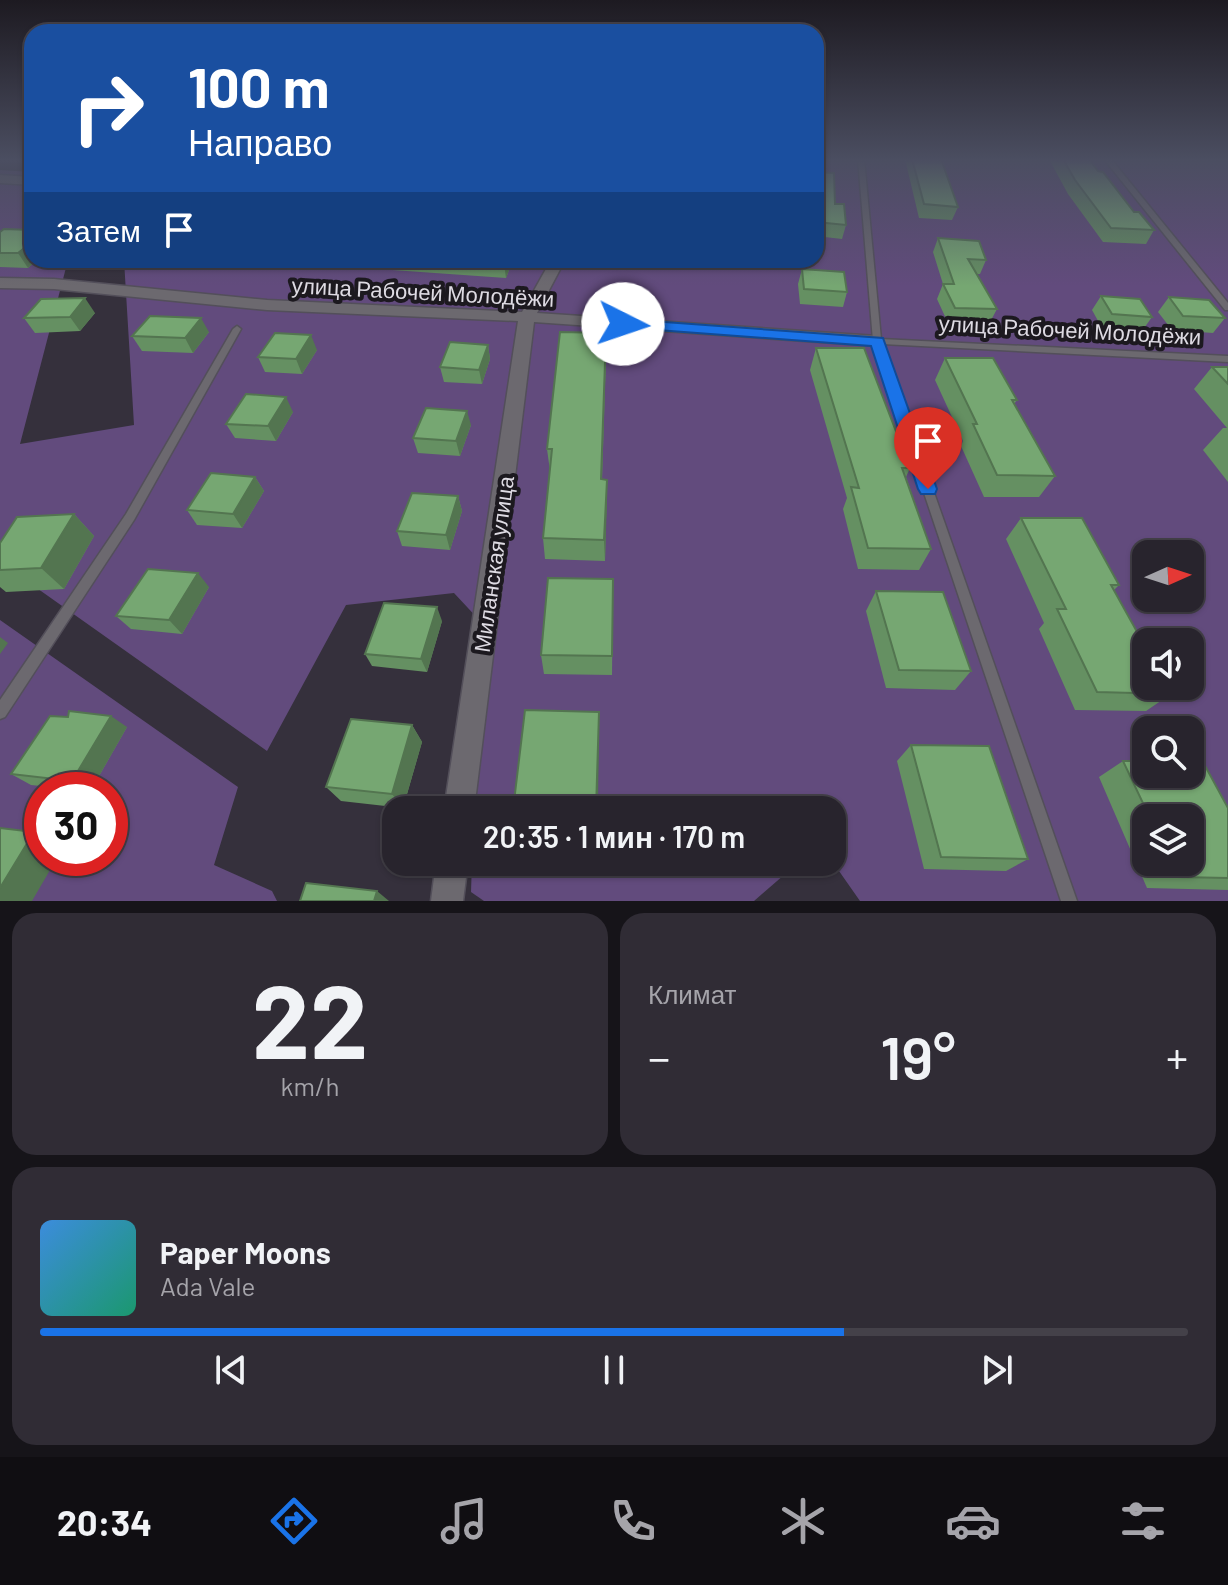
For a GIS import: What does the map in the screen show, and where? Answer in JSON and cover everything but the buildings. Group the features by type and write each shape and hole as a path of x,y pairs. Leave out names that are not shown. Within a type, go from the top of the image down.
{"street":[{"path":"527,317 554,268"},
{"name":"улица Рабочей Молодёжи","path":"0,283 54,284 267,305 527,317 877,341"},
{"name":"Миланская улица","path":"461,796 527,317"},
{"path":"447,901 450,876"}],"lane":[{"path":"865,201 877,341 1069,901"},
{"path":"1141,201 1228,308"},
{"path":"0,712 130,517 237,329"},
{"name":"улица Рабочей Молодёжи","path":"877,341 1228,359"}],"shaded area":[{"path":"0,201 24,201 24,268 66,268 20,444 134,425 124,268 824,268 824,201 1228,201 1228,901 860,901 842,876 846,876 846,796 474,796 477,722 496,638 454,593 346,605 267,751 0,562"},
{"path":"0,620 238,787 214,865 272,891 277,901 0,901"},
{"path":"472,876 783,876 754,901 484,901 471,892"}],"route":[{"path":"623,324 877,341 928,489"}]}
